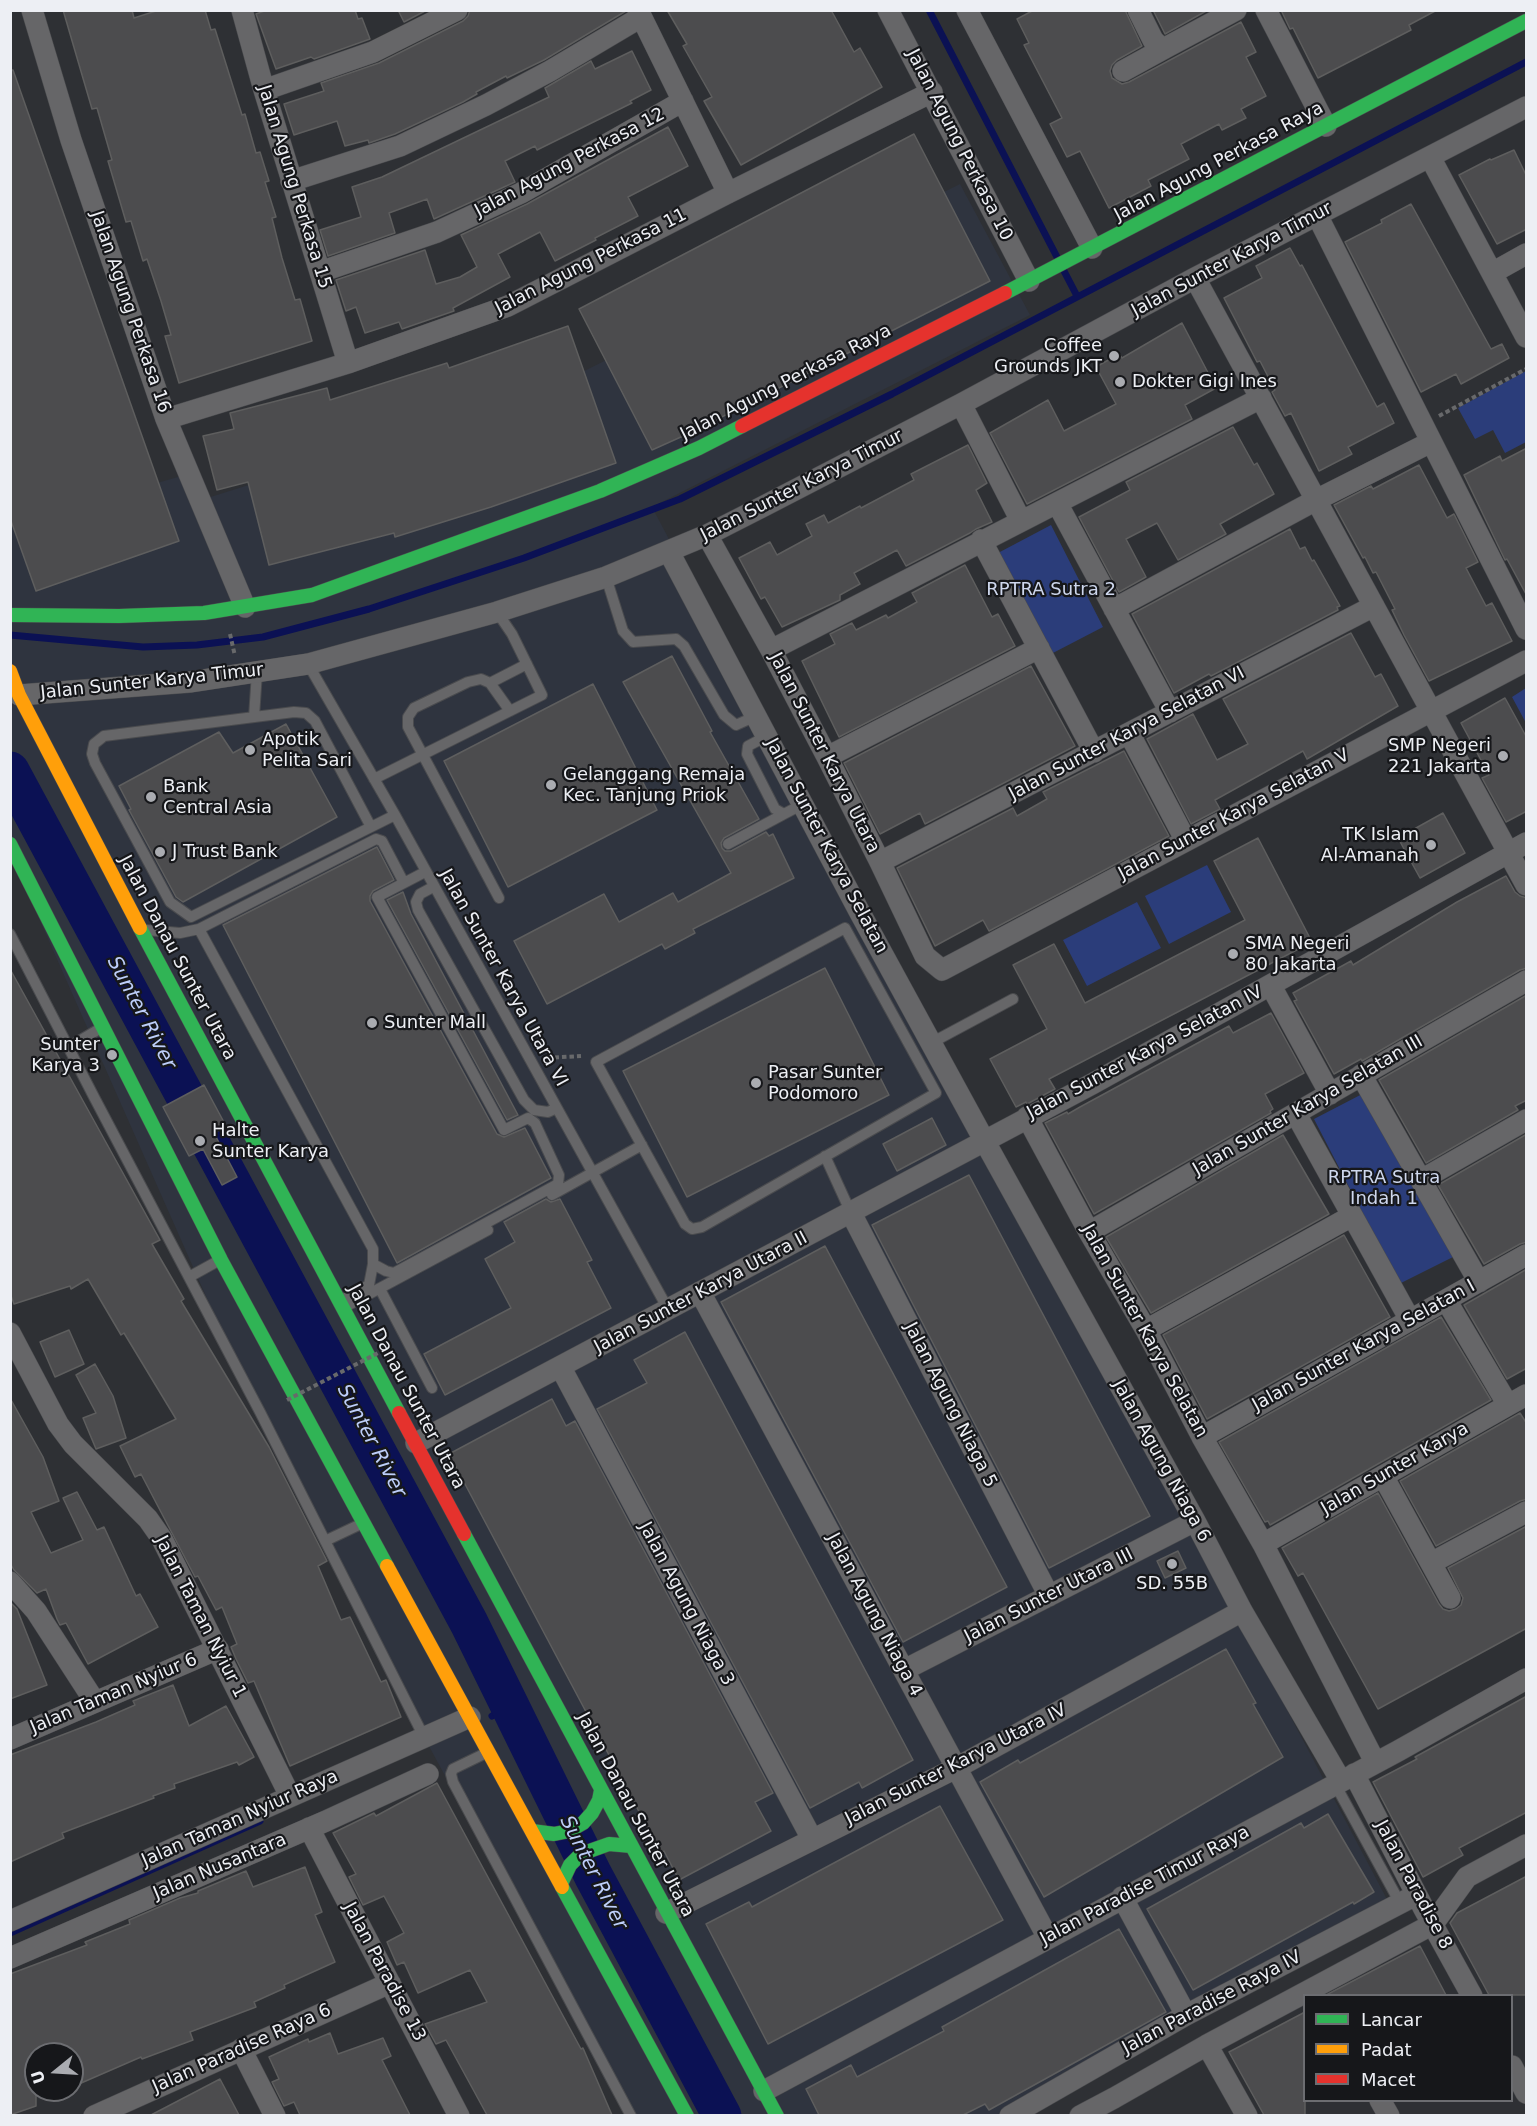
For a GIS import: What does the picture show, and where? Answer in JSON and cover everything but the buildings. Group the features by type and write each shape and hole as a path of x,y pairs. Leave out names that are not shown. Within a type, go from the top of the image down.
{"main road":[{"name":"Jalan Agung Perkasa Raya","path":"10,615 204,613 312,595 600,491 699,448 1038,277 1527,21"},
{"name":"Jalan Danau Sunter Utara","path":"10,671 17,690 141,929 666,1912 777,2115"},
{"path":"12,848 221,1260 687,2115"},
{"path":"532,1831 554,1834 568,1831 583,1823 592,1813 601,1790"},
{"path":"561,1884 570,1865 591,1848 604,1845 631,1846"}],"street":[{"name":"Jalan Agung Perkasa 16","path":"32,10 71,140 166,419 245,607"},
{"name":"Jalan Agung Perkasa 15","path":"242,10 291,181 348,363"},
{"path":"264,90 373,52 457,10"},
{"name":"Jalan Agung Perkasa 10","path":"888,10 932,92 1038,277"},
{"path":"967,10 1084,253"},
{"path":"1138,10 1153,40 1165,48"},
{"path":"1123,71 1236,10"},
{"path":"1266,10 1326,126"},
{"path":"291,181 400,146 464,116 550,71 640,14"},
{"name":"Jalan Agung Perkasa 12","path":"640,14 728,193"},
{"name":"Jalan Agung Perkasa 11","path":"166,419 348,363 508,306 932,92"},
{"name":"Jalan Agung Perkasa 12","path":"320,272 436,232 521,193 683,101"},
{"name":"Jalan Sunter Karya Timur","path":"17,690 190,682 308,664 498,612 606,577 707,535 961,404 1195,278 1527,107"},
{"path":"1430,157 1527,337"},
{"path":"1317,215 1527,629"},
{"path":"1492,273 1527,254"},
{"path":"1195,278 1432,711 1518,848 1527,885"},
{"path":"771,650 1261,398"},
{"path":"961,404 1021,521"},
{"path":"1114,609 1316,500 1427,433"},
{"path":"1057,503 1170,712"},
{"name":"Jalan Sunter Karya Utara","path":"707,535 771,650 827,758 925,956 942,970"},
{"path":"981,540 1094,752"},
{"name":"Jalan Sunter Karya Selatan","path":"669,552 767,736 793,809 931,1043 984,1140"},
{"name":"Jalan Sunter Karya Selatan VI","path":"880,862 1374,606"},
{"path":"827,758 1039,648"},
{"name":"Jalan Sunter Karya Selatan V","path":"942,970 1527,661"},
{"path":"1129,733 1186,841"},
{"name":"Jalan Sunter Karya Selatan IV","path":"984,1140 1092,1084 1518,848"},
{"name":"Jalan Sunter Karya Selatan III","path":"1089,1232 1527,981"},
{"path":"1271,986 1330,1094"},
{"path":"1361,1075 1479,1282"},
{"path":"1296,1114 1410,1320"},
{"name":"Jalan Sunter Karya Selatan","path":"1027,1117 1263,1544 1375,1762"},
{"path":"1421,1180 1527,1120"},
{"name":"Jalan Sunter Karya Utara II","path":"416,1443 561,1368 984,1140"},
{"name":"Jalan Agung Niaga 6","path":"984,1140 1195,1521 1242,1611 1343,1780"},
{"name":"Jalan Agung Niaga 5","path":"851,1213 1049,1596"},
{"path":"1146,1330 1352,1216"},
{"name":"Jalan Sunter Karya Selatan I","path":"1202,1437 1527,1255"},
{"name":"Jalan Agung Niaga 4","path":"700,1292 1048,1938"},
{"path":"1446,1300 1508,1405"},
{"name":"Jalan Taman Nyiur 1","path":"10,1333 58,1424 73,1444 148,1519 162,1539 290,1796"},
{"name":"Jalan Agung Niaga 3","path":"561,1368 812,1839"},
{"name":"Jalan Sunter Karya","path":"1263,1544 1527,1395"},
{"path":"1383,1476 1450,1598"},
{"path":"1431,1563 1527,1512"},
{"name":"Jalan Sunter Utara III","path":"904,1670 1195,1521"},
{"path":"11,1583 36,1611 95,1702"},
{"name":"Jalan Sunter Karya Utara IV","path":"666,1912 957,1768 1242,1611"},
{"name":"Jalan Taman Nyiur 6","path":"10,1739 218,1649"},
{"name":"Jalan Paradise Timur Raya","path":"764,2091 1527,1679"},
{"name":"Jalan Taman Nyiur Raya","path":"10,1921 470,1717"},
{"name":"Jalan Nusantara","path":"10,1958 428,1774"},
{"name":"Jalan Paradise 8","path":"1343,1780 1408,1899 1433,1924 1471,1994"},
{"name":"Jalan Paradise 13","path":"309,1828 459,2115"},
{"name":"Jalan Paradise Raya IV","path":"1319,1991 1433,1924 1467,1877 1527,1845"},
{"path":"1122,1898 1186,2015"},
{"name":"Jalan Paradise Raya IV","path":"1010,2115 1186,2015 1408,1899"},
{"name":"Jalan Paradise Raya 6","path":"102,2114 390,1983"},
{"name":"Jalan Paradise Raya IV","path":"1080,2115 1119,2107 1207,2045 1303,1999"},
{"path":"1207,2045 1247,2115"},
{"path":"241,2049 275,2115"},
{"path":"1513,2068 1527,2093"},
{"path":"1381,2102 1389,2115"}],"lane":[{"path":"606,577 623,632 633,642 676,639 684,646 724,715 736,725 756,716"},
{"path":"374,778 542,695 512,634 498,612"},
{"name":"Jalan Sunter Karya Utara VI","path":"308,664 395,815 668,1309"},
{"path":"490,684 527,664"},
{"path":"254,717 257,672"},
{"path":"499,898 422,754 408,726 408,717 414,708 468,682 481,679 490,684 510,711"},
{"path":"371,827 315,721 306,713 294,712 104,736 94,744 92,754 95,763 170,902 191,917 371,827 395,815"},
{"path":"728,844 793,809"},
{"path":"141,929 180,933 199,929 376,839 382,841 404,883"},
{"path":"374,1264 394,1273 558,1184 559,1175 535,1124 528,1118 504,1130 377,897 425,872"},
{"path":"433,887 420,894 416,902 418,910 524,1100 534,1110 543,1113 557,1108"},
{"path":"856,919 936,1093 702,1227 692,1229 685,1224 596,1062 856,919"},
{"path":"199,929 373,1249 374,1264 369,1285 341,1304"},
{"path":"10,934 260,1412 424,1737"},
{"path":"931,1043 1013,999"},
{"path":"69,1047 104,1027"},
{"path":"341,1304 380,1289 642,1145"},
{"path":"825,1156 851,1213"},
{"path":"189,1277 221,1260"},
{"path":"380,1289 432,1388"},
{"path":"325,1541 364,1522"},
{"path":"488,1752 453,1769 451,1774 453,1782 631,2115"}],"path":[{"path":"1427,433 1527,369"},
{"path":"229,626 236,664"},
{"path":"533,1065 548,1058 579,1056 596,1062"},
{"path":"287,1400 378,1353"}],"shaded area":[{"path":"960,184 1030,315 652,507 1390,1905 998,2115 629,2115 424,1737 243,1380 11,855 10,328 73,507 185,475 201,500 538,394"}],"green space":[{"path":"1526,371 1526,442 1505,453 1493,430 1475,439 1458,408"},
{"name":"RPTRA Sutra 2","path":"1051,525 1103,627 1051,654 998,553"},
{"path":"1526,688 1526,723 1512,697"},
{"path":"1207,865 1231,912 1169,944 1145,896"},
{"path":"1137,902 1161,948 1087,986 1063,940"},
{"name":"RPTRA Sutra Indah 1","path":"1368,1091 1453,1257 1399,1284 1314,1119"}],"waterway":[{"path":"929,10 1058,259"},
{"path":"10,635 143,647 197,645 263,637 369,609 524,558 680,499 892,394 1526,62"},
{"path":"1064,271 1077,296"},
{"name":"Sunter River","path":"10,771 469,1623 593,1875 722,2116"},
{"path":"492,1716 509,1706"},
{"path":"10,1933 260,1821"}],"traffic: fast":[{"path":"1005,293 1526,21"},
{"path":"10,615 119,616 204,613 312,595 600,491 699,448 742,426"},
{"path":"10,844 221,1260 387,1566"},
{"path":"140,928 399,1413"},
{"path":"464,1534 777,2116"},
{"path":"532,1831 554,1834 569,1831 583,1823 592,1813 601,1790"},
{"path":"561,1884 570,1865 581,1854 609,1844 631,1846"},
{"path":"562,1887 687,2116"}],"traffic: slow":[{"path":"10,671 19,695 140,928"},
{"path":"387,1566 562,1887"}],"traffic: jam":[{"path":"742,426 1005,293"},
{"path":"399,1413 464,1534"}],"place":[{"name":"Coffee Grounds JKT","path":"1114,356"},
{"name":"Dokter Gigi Ines","path":"1120,382"},
{"name":"Apotik Pelita Sari","path":"250,750"},
{"name":"SMP Negeri 221 Jakarta","path":"1503,756"},
{"name":"Gelanggang Remaja Kec. Tanjung Priok","path":"551,785"},
{"name":"Bank Central Asia","path":"151,797"},
{"name":"TK Islam Al-Amanah","path":"1431,845"},
{"name":"J Trust Bank","path":"160,852"},
{"name":"SMA Negeri 80 Jakarta","path":"1233,954"},
{"name":"Sunter Mall","path":"372,1023"},
{"name":"Sunter Karya 3","path":"112,1055"},
{"name":"Pasar Sunter Podomoro","path":"756,1083"},
{"name":"Halte Sunter Karya","path":"200,1141"},
{"name":"SD. 55B","path":"1172,1564"}]}
